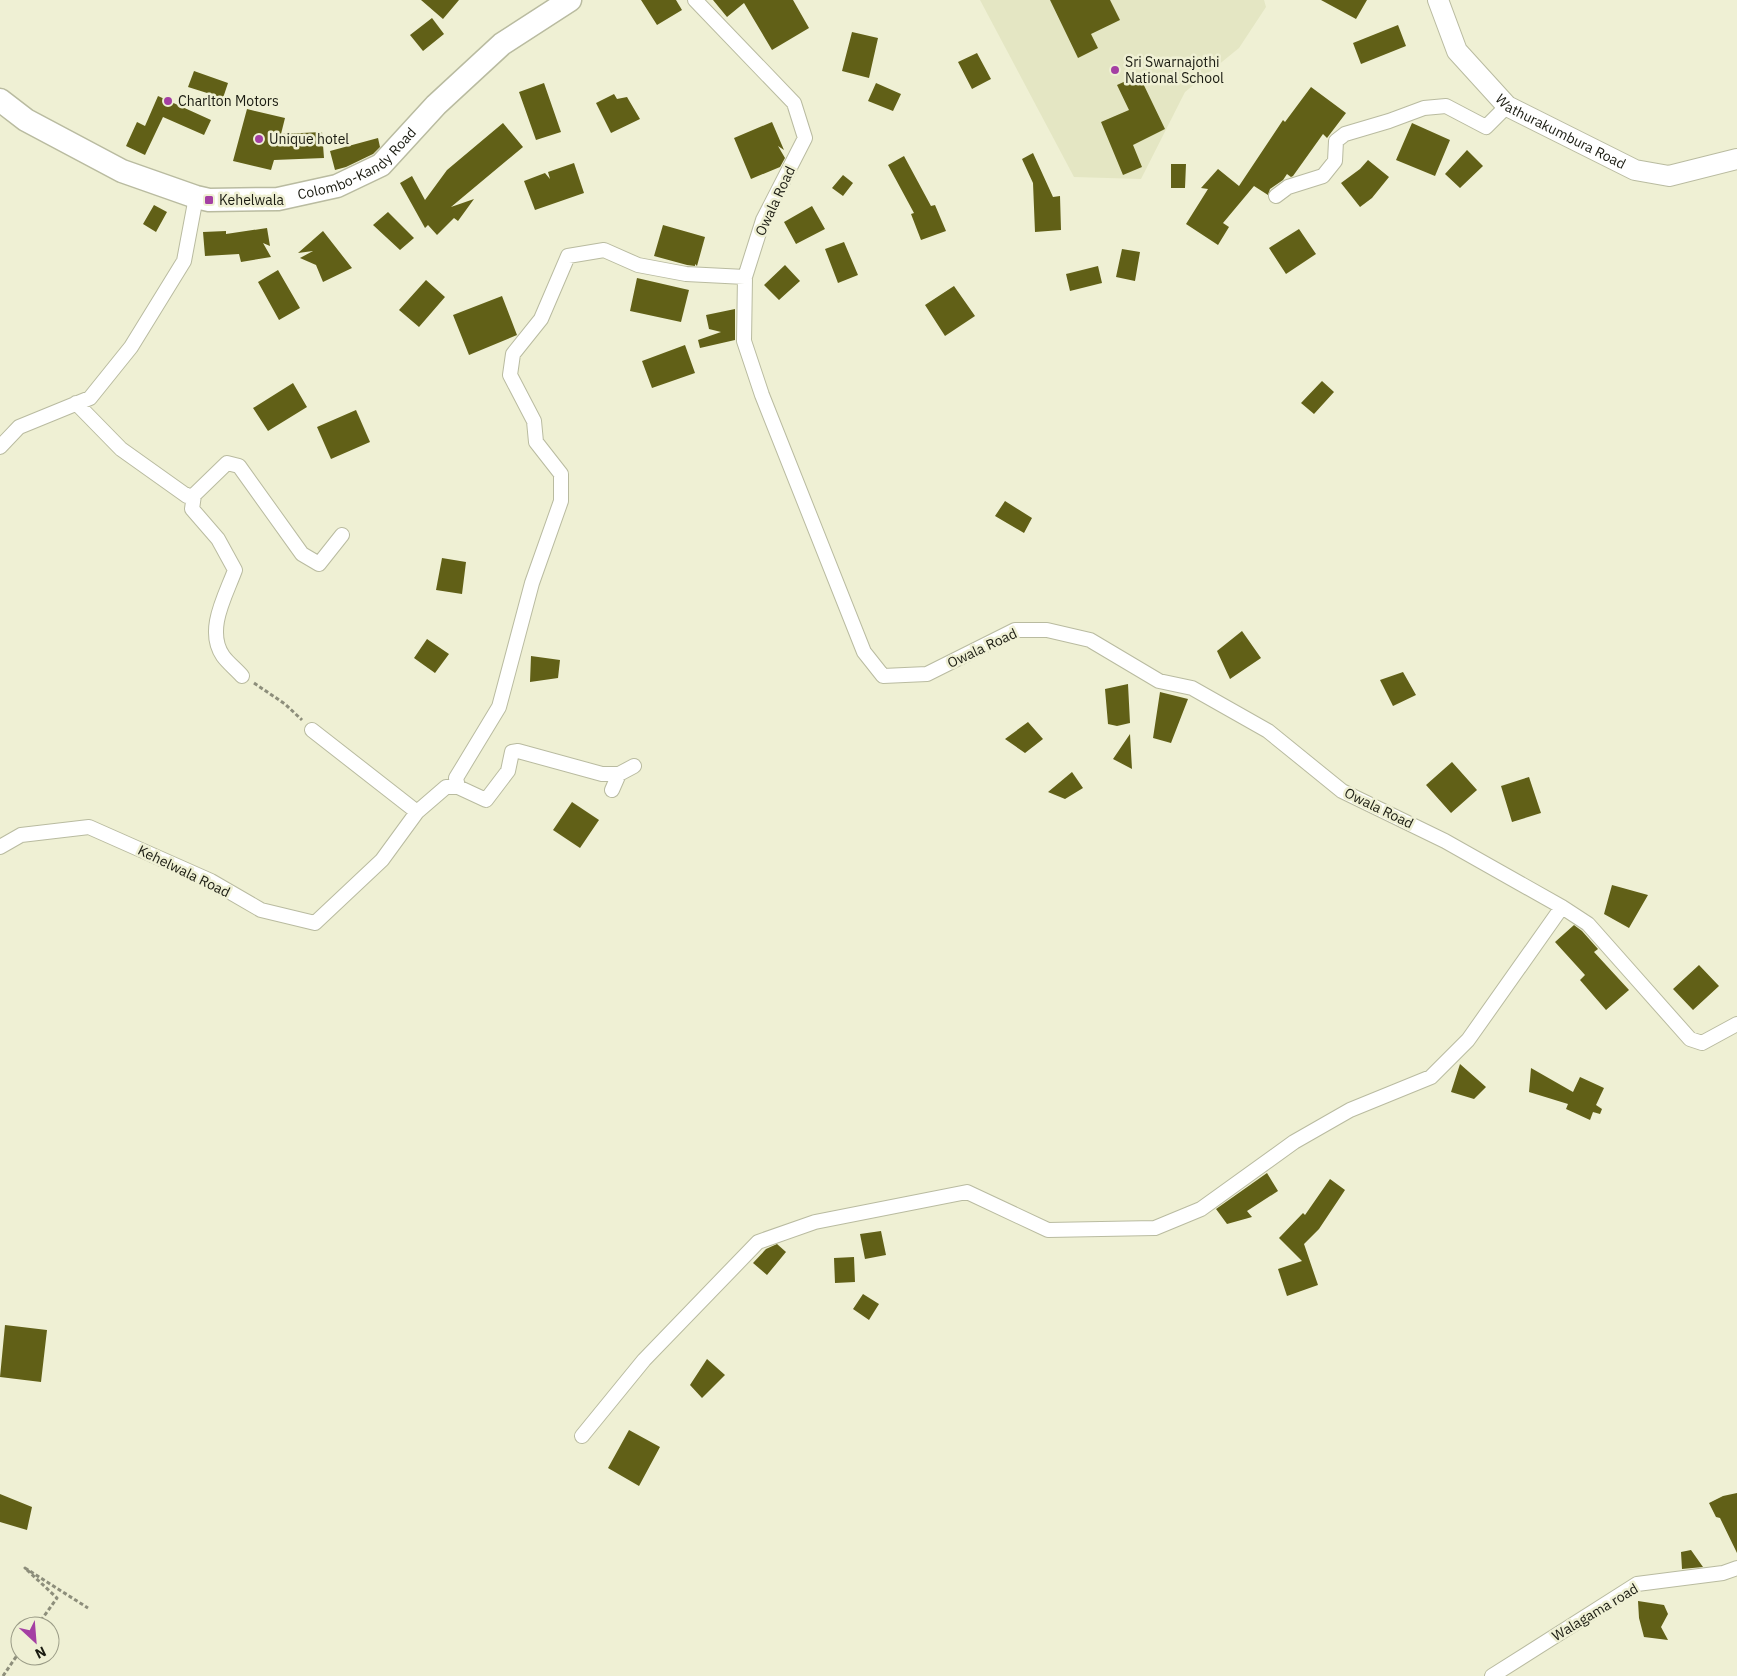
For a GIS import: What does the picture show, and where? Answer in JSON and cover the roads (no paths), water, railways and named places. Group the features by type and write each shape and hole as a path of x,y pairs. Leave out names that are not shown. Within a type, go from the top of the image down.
{"highway":[{"name":"Colombo-Kandy Road","path":"0,100 26,120 122,170 196,197 209,200 278,199 337,186 381,165 436,105 502,44 570,0"}],"main road":[{"name":"Wathurakumbura Road","path":"1438,0 1456,52 1507,106 1635,170 1669,176 1737,159"}],"street":[{"name":"Owala Road","path":"695,0 794,103 805,138 763,220 745,278 744,341 762,395 864,652 883,676 927,674 1015,630 1047,630 1090,640 1159,680 1192,688 1268,732 1342,791 1445,840 1588,924 1690,1039 1702,1043 1737,1024"},
{"path":"1276,196 1288,187 1324,176 1335,161 1336,141 1345,134 1424,108 1446,106 1486,127 1507,106"},
{"path":"0,447 19,426 90,398 131,348 184,261 196,197"},
{"path":"634,766 619,774 602,774 518,751 512,752 508,771 486,800 458,788 456,778 499,706 532,583 561,501 561,474 536,442 534,421 510,375 513,354 541,319 568,256 604,250 638,265 648,267 686,274 745,278"},
{"path":"76,403 121,449 187,496 194,495 226,463 239,466 302,554 319,564 342,535"},
{"path":"194,495 192,509 218,539 235,570 216,622 215,638 222,655 242,676"},
{"path":"312,730 417,812"},
{"path":"612,790 619,774"},
{"name":"Kehelwala Road","path":"0,847 21,835 89,827 211,881 261,910 315,923 382,860 417,812 446,787 458,788"},
{"path":"582,1436 644,1360 758,1242 815,1222 967,1192 1048,1230 1155,1228 1201,1209 1302,1137 1350,1110 1431,1077 1468,1040 1562,907"},
{"name":"Walagama road","path":"1492,1676 1636,1584 1722,1573 1737,1568"}],"place":[{"name":"Sri Swarnajothi National School","path":"1115,70"},
{"name":"Charlton Motors","path":"168,101"},
{"name":"Unique hotel","path":"259,139"},
{"name":"Kehelwala","path":"209,200"}]}
